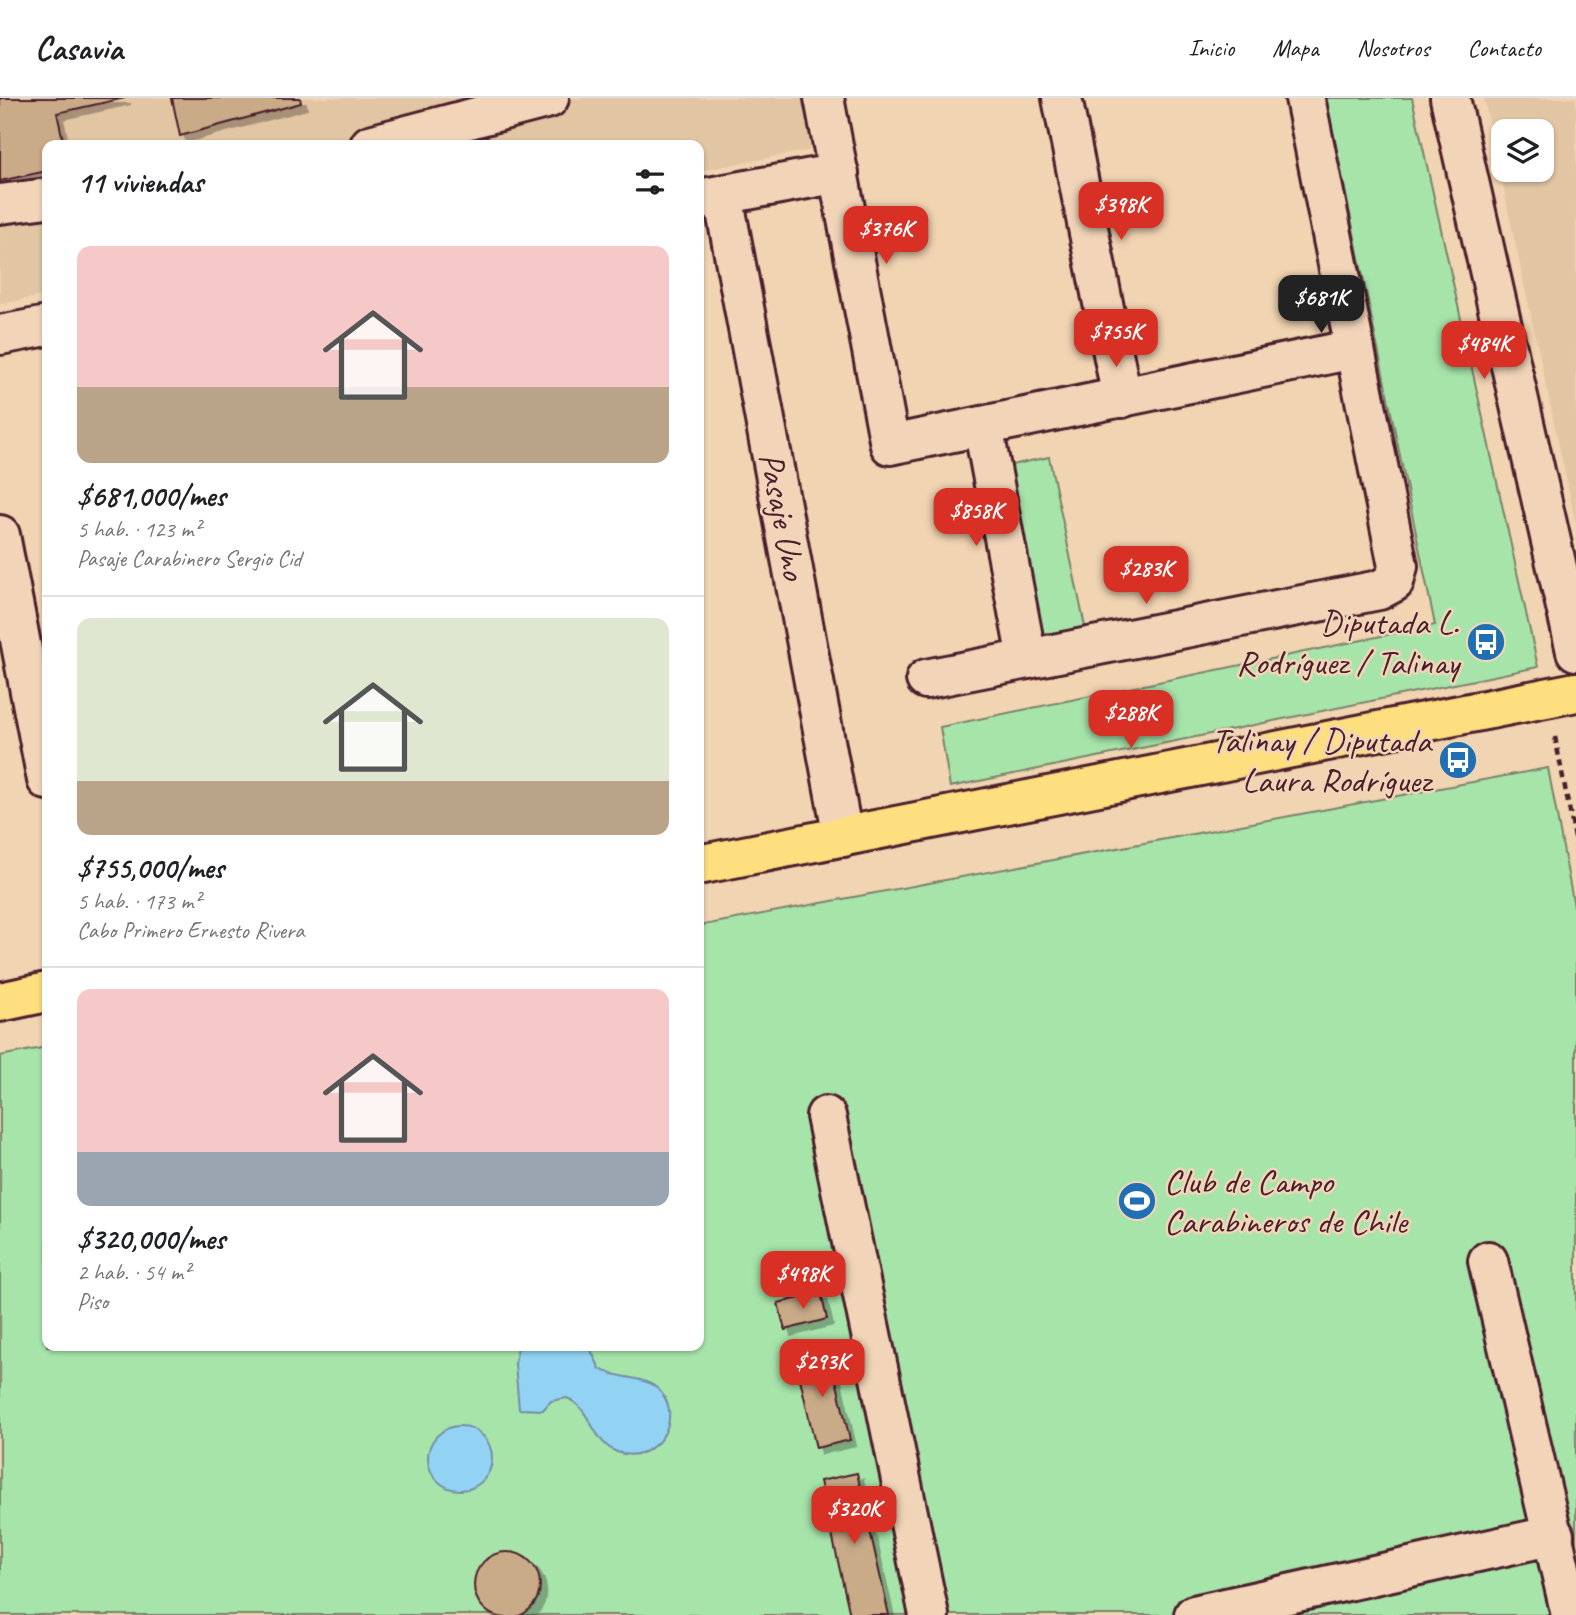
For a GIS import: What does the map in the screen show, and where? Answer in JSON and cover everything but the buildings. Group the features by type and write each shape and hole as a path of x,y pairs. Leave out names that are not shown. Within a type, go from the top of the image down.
{"main road":[{"path":"704,864 1576,692"},
{"path":"0,1002 42,993"}],"street":[{"path":"389,140 549,98"},
{"path":"824,98 890,445 1354,349"},
{"path":"1062,98 1122,398"},
{"path":"926,679 1379,590 1394,582 1398,566 1305,98"},
{"path":"1450,98 1562,528 1576,651"},
{"path":"711,197 838,173"},
{"name":"Pasaje Uno","path":"711,197 843,837"},
{"path":"0,204 42,199"},
{"path":"0,335 42,327"},
{"path":"983,426 1027,659"},
{"path":"0,535 42,754"},
{"path":"826,1116 929,1615"},
{"path":"1488,1261 1571,1615"},
{"path":"1194,1615 1554,1535"}],"path":[{"path":"1555,737 1576,843"}],"shaded area":[{"path":"0,98 822,98 832,146 704,170 704,140 42,140 42,296 0,304"},
{"path":"1484,98 1576,98 1576,524 1502,182 1554,182 1554,119 1491,119 1491,130"}],"green space":[{"path":"1326,98 1412,98 1538,667 950,787 940,727 1435,625"},
{"path":"1049,457 1087,636 1036,647 998,468"},
{"name":"Club de Campo Carabineros de Chile","path":"1548,768 1576,917 1576,1615 0,1615 0,1056 42,1048 42,1351 704,1351 704,925"}],"water":[{"path":"517,1351 591,1351 600,1369 639,1379 660,1391 667,1403 669,1415 662,1438 643,1452 630,1455 617,1452 602,1441 582,1410 567,1398 551,1401 543,1410 519,1409 515,1364"},
{"path":"460,1426 472,1428 483,1435 490,1446 490,1470 483,1481 472,1488 460,1490 448,1488 437,1481 430,1470 428,1458 430,1446 437,1435 448,1428"}],"place":[{"name":"Diputada L. Rodríguez / Talinay","path":"1486,642"},
{"name":"Talinay / Diputada Laura Rodríguez","path":"1458,760"},
{"name":"Club de Campo Carabineros de Chile","path":"1137,1201"}]}
